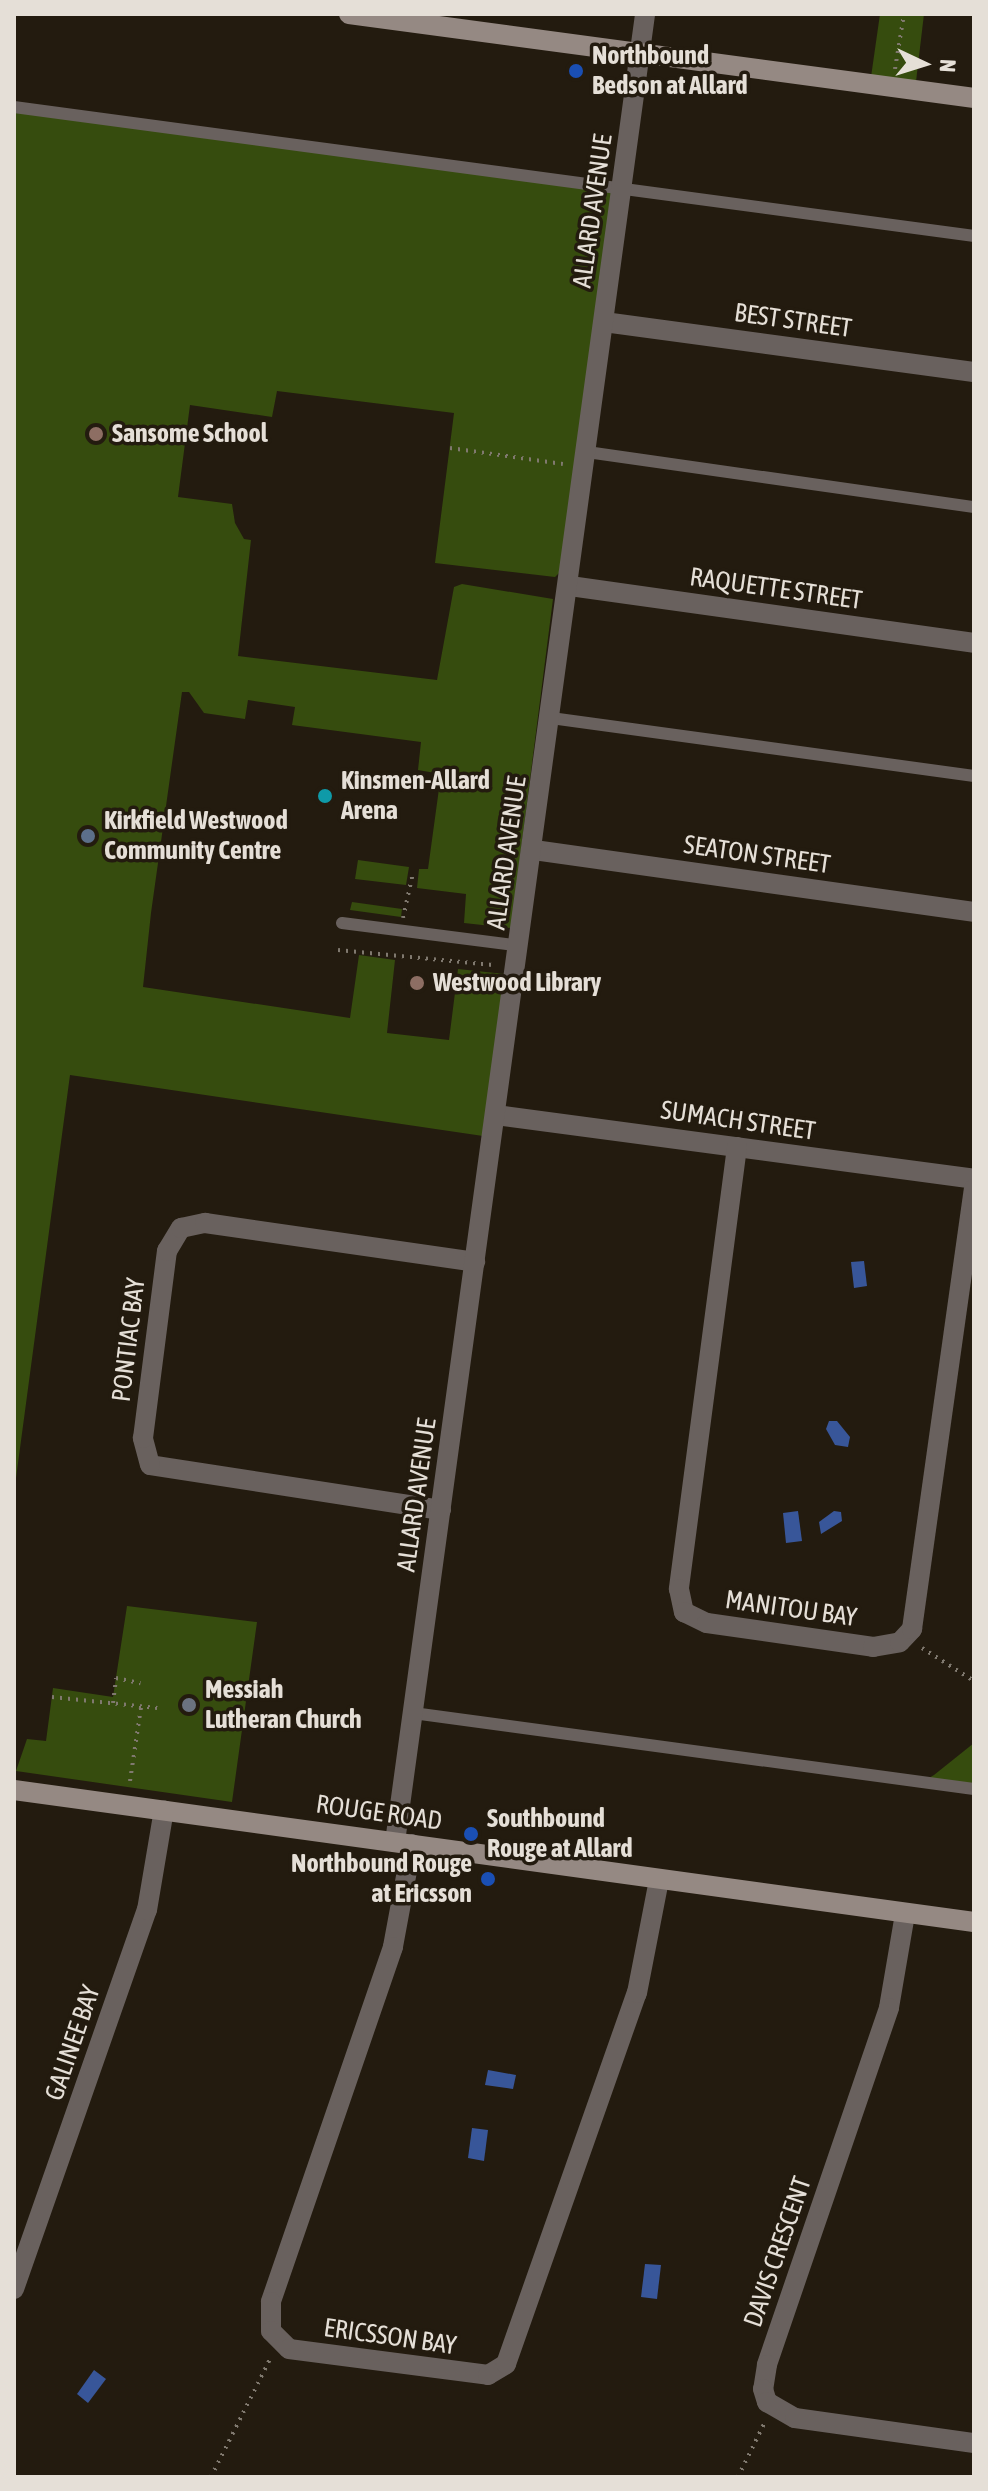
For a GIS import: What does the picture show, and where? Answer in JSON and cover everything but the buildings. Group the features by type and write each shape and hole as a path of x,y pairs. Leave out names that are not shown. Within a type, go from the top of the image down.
{"street":[{"path":"349,14 392,17 974,98"},
{"name":"ALLARD AVENUE","path":"403,1843 413,1713 521,946 645,14"},
{"name":"BEST STREET","path":"604,322 974,372"},
{"name":"RAQUETTE STREET","path":"570,586 974,643"},
{"name":"SEATON STREET","path":"534,850 974,912"},
{"name":"SUMACH STREET","path":"496,1115 974,1179"},
{"name":"MANITOU BAY","path":"737,1147 680,1578 681,1606 689,1617 707,1623 873,1647 906,1637"},
{"path":"906,1637 918,1606 974,1189"},
{"name":"PONTIAC BAY","path":"441,1510 150,1465 143,1438 167,1251 181,1228 205,1223 475,1262"},
{"name":"ROUGE ROAD","path":"14,1790 974,1922"},
{"name":"GALINEE BAY","path":"14,2289 141,1929 164,1810"},
{"path":"278,2343 269,2322 271,2302 393,1947 403,1843"},
{"name":"ERICSSON BAY","path":"278,2343 296,2351 477,2374 496,2373 506,2364 637,1993 659,1880"},
{"name":"DAVIS CRESCENT","path":"773,2407 763,2389 767,2365 889,2008 905,1914"},
{"path":"773,2407 795,2418 974,2443"}],"lane":[{"path":"14,107 974,236"},
{"path":"587,452 974,507"},
{"path":"551,718 974,776"},
{"path":"342,923 521,946"},
{"path":"413,1713 974,1789"}],"path":[{"path":"892,87 904,14"},
{"path":"450,448 565,465"},
{"path":"338,950 498,965"},
{"path":"906,1637 974,1681"},
{"path":"113,1703 116,1678 140,1683"},
{"path":"52,1697 157,1708"},
{"path":"130,1781 141,1707"},
{"path":"211,2477 278,2343"},
{"path":"738,2477 773,2407"}],"green space":[{"path":"880,14 924,14 915,90 870,84"},
{"path":"14,109 614,192 560,572 555,577 435,563 454,413 277,391 272,417 190,405 178,497 232,504 235,523 244,539 251,540 238,656 437,680 454,587 462,584 553,599 511,928 464,923 466,894 417,888 419,869 428,869 441,774 418,770 421,742 292,725 295,707 248,700 245,719 204,713 189,692 182,692 151,913 143,987 350,1018 359,955 395,960 387,1033 449,1040 458,969 505,974 483,1136 70,1075 14,1493"},
{"path":"358,860 409,867 406,885 355,879"},
{"path":"352,902 402,909 401,917 350,910"},
{"path":"127,1606 257,1622 232,1802 16,1771 27,1739 46,1741 53,1688 113,1697"},
{"path":"974,1743 974,1789 922,1782 934,1775"}],"water":[{"path":"864,1261 867,1286 854,1288 851,1262"},
{"path":"829,1421 837,1421 850,1437 848,1447 835,1445 826,1429"},
{"path":"798,1511 802,1541 786,1543 783,1513"},
{"path":"834,1511 841,1512 842,1521 821,1534 819,1522"},
{"path":"488,2070 516,2075 513,2089 485,2085"},
{"path":"472,2128 488,2130 484,2161 468,2158"},
{"path":"645,2264 661,2265 657,2299 641,2297"},
{"path":"94,2370 106,2379 88,2403 77,2394"}],"place":[{"name":"Northbound Bedson at Allard","path":"576,71"},
{"name":"Sansome School","path":"96,434"},
{"name":"Kinsmen-Allard Arena","path":"325,796"},
{"name":"Kirkfield Westwood Community Centre","path":"88,836"},
{"name":"Westwood Library","path":"417,983"},
{"name":"Messiah Lutheran Church","path":"189,1705"},
{"name":"Southbound Rouge at Allard","path":"471,1834"},
{"name":"Northbound Rouge at Ericsson","path":"488,1879"}]}
